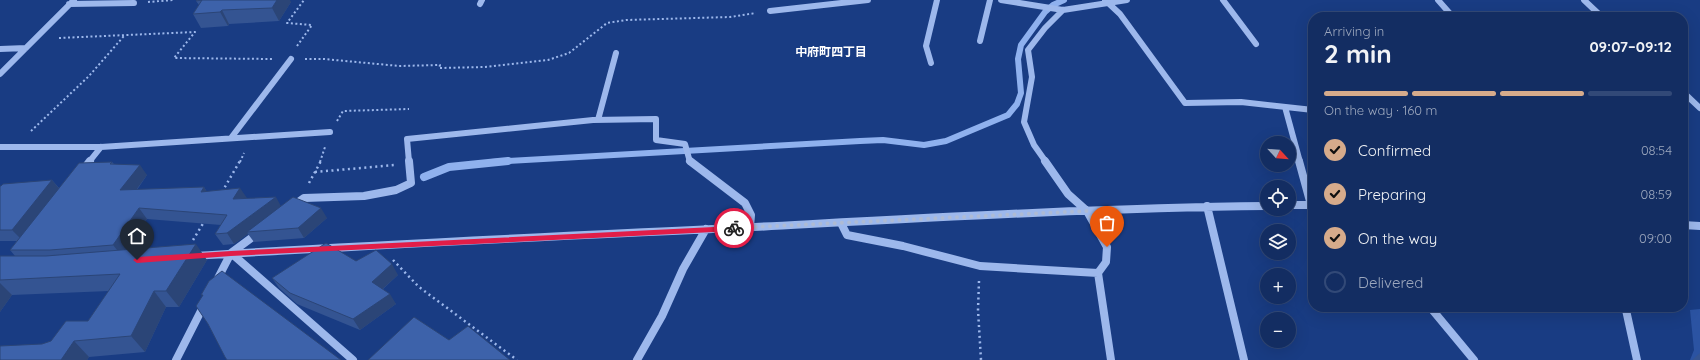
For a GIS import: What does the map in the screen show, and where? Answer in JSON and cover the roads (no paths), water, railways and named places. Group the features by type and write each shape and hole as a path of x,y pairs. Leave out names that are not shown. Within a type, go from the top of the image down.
{"street":[{"path":"770,11 818,3 868,0"},
{"path":"931,64 926,46 936,0"},
{"path":"980,41 990,0"},
{"path":"1001,0 1061,10 1106,1 1127,0"},
{"path":"1223,0 1256,44"},
{"path":"1438,0 1449,12"},
{"path":"1584,0 1597,12"},
{"path":"1106,1 1120,14 1185,102 1241,102 1308,109"},
{"path":"0,74 71,2 134,3"},
{"path":"1061,10 1028,50 1032,77 1024,122 1034,145 1068,194 1087,211 1107,247 1106,262 1098,273 1110,360"},
{"path":"0,49 26,48"},
{"path":"598,120 616,53"},
{"path":"231,138 289,59"},
{"path":"1688,97 1700,108"},
{"path":"1285,107 1308,190"},
{"path":"286,212 304,198 364,196 396,190 410,183 407,139 598,120 656,119 656,140 685,144 690,162 745,204 751,215 750,227"},
{"path":"0,147 101,147 330,132"},
{"path":"81,172 101,147"},
{"path":"1296,205 1308,205"},
{"path":"1207,206 1244,360"},
{"path":"183,257 231,253 706,229 1207,206 1260,206"},
{"path":"841,223 846,235 903,246 980,266 1098,273"},
{"path":"1688,225 1700,226"},
{"path":"637,360 662,316 683,269 706,229"},
{"path":"176,360 231,253 261,230"},
{"path":"231,253 352,360"},
{"path":"1434,312 1474,360"},
{"path":"1626,312 1637,360"}],"waterway":[{"path":"507,161 860,141 883,140 924,145 946,141 1008,115 1017,104 1021,93 1018,59 1021,45 1045,12 1053,5 1064,0"},
{"path":"424,177 449,167 507,161"},
{"path":"491,162 507,161"}],"district":[{"name":"中府町四丁目","path":"831,51"}]}
